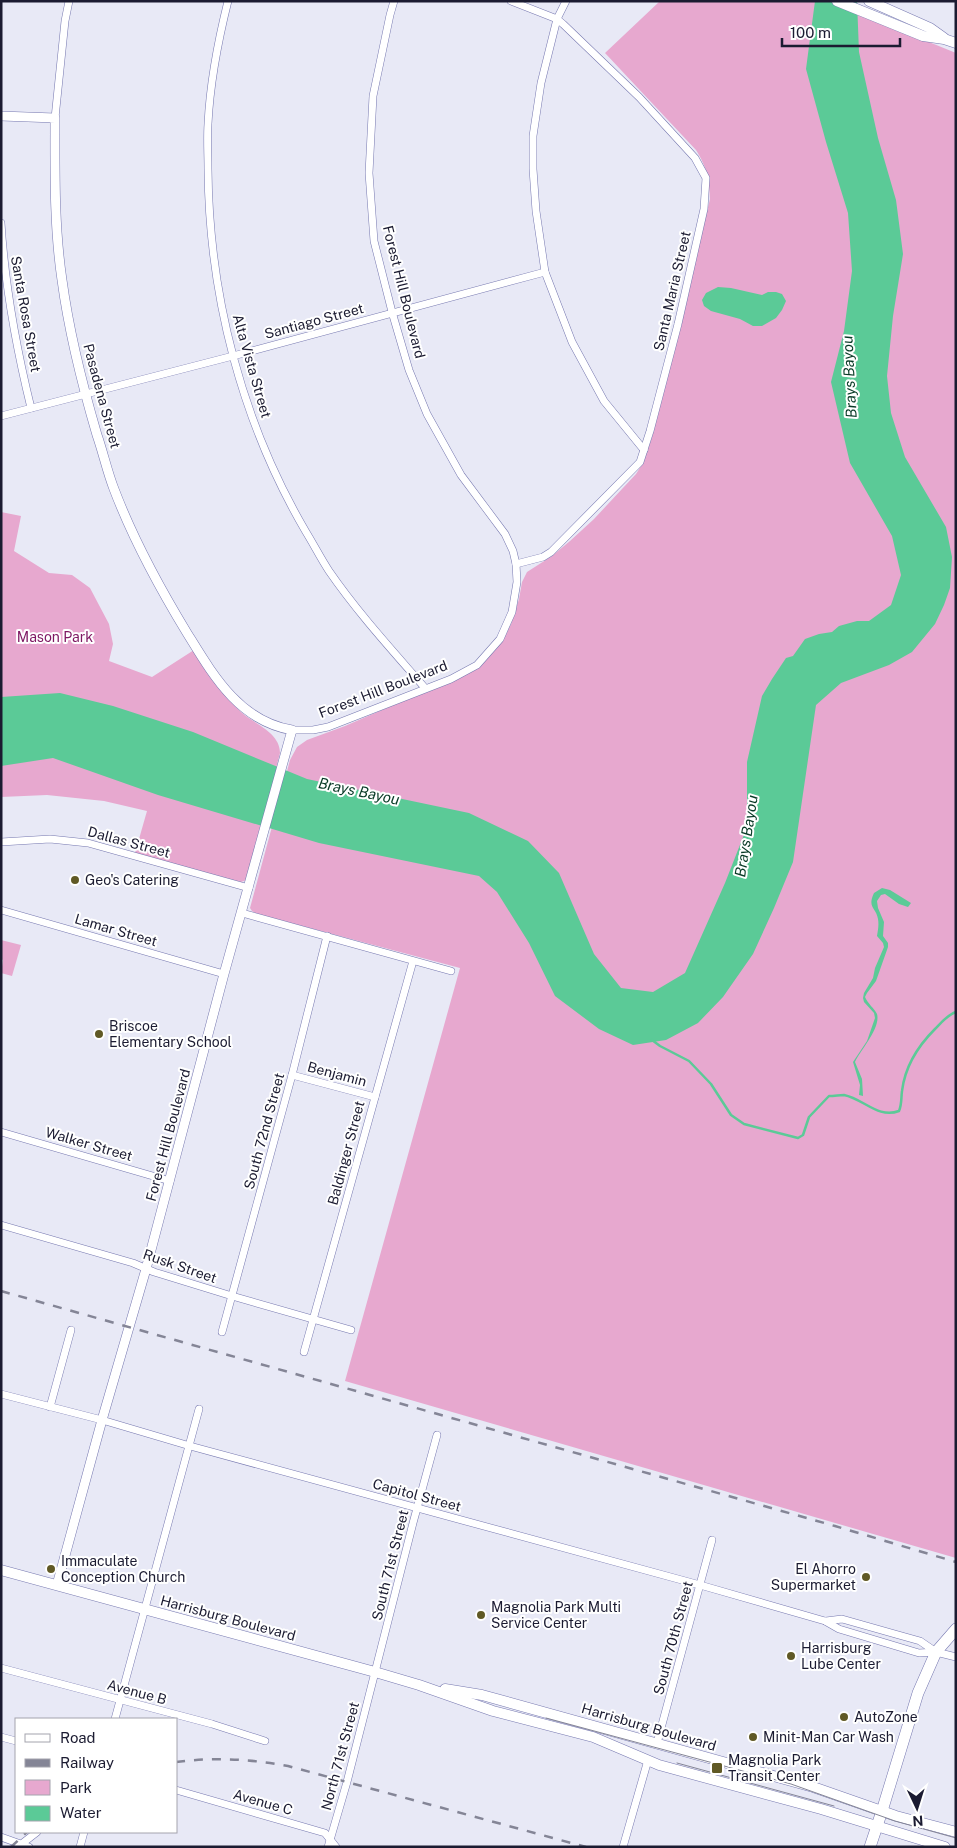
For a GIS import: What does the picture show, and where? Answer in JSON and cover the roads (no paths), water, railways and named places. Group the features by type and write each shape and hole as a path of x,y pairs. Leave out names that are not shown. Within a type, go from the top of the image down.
{"main road":[{"path":"837,1 924,36 944,39 956,44"},
{"path":"869,1 930,28 944,39"},
{"name":"Harrisburg Boulevard","path":"1,1570 375,1672 493,1711 593,1737 660,1765 821,1809 945,1847"},
{"path":"870,1847 918,1693 936,1652 956,1629"},
{"name":"Harrisburg Boulevard","path":"419,1685 482,1694 813,1787 882,1811 956,1832"}],"street":[{"name":"Pasadena Street","path":"69,1 65,21 55,118 56,197 62,280 71,335 85,394 114,488 144,556 169,604 209,668 236,702 266,723 292,730"},
{"name":"Alta Vista Street","path":"228,1 219,37 208,124 208,201 215,272 233,356 247,405 268,459 294,512 329,571 370,624 425,688"},
{"name":"Forest Hill Boulevard","path":"57,1585 146,1269 224,974 292,730 323,728 451,679 477,665 500,639 512,612 517,582 513,551 505,534 461,475 427,414 409,370 374,241 369,173 373,96 394,1"},
{"path":"511,1 557,19"},
{"path":"566,1 557,19 541,83 533,136 536,211 545,272 572,342 604,401 644,450"},
{"name":"Santa Maria Street","path":"516,564 543,557 551,552 640,462 675,333 704,209 706,178 694,158 640,97 557,19"},
{"path":"1,116 55,118"},
{"name":"Santa Rosa Street","path":"1,223 10,309 22,371 32,408"},
{"name":"Santiago Street","path":"1,416 545,272"},
{"name":"Dallas Street","path":"1,842 50,839 88,842 249,888"},
{"name":"Lamar Street","path":"1,910 224,974"},
{"path":"242,913 452,971"},
{"name":"South 72nd Street","path":"222,1332 292,1075 327,936"},
{"name":"Baldinger Street","path":"304,1352 413,961"},
{"name":"Benjamin","path":"292,1075 375,1097"},
{"name":"Walker Street","path":"1,1132 170,1181"},
{"name":"Rusk Street","path":"1,1225 133,1263 146,1269 232,1296 351,1330"},
{"path":"50,1406 71,1330"},
{"name":"Capitol Street","path":"1,1394 102,1420 190,1446 700,1585 826,1621 839,1629 919,1653 936,1652 956,1657"},
{"path":"116,1718 199,1409"},
{"name":"South 71st Street","path":"375,1672 417,1508 438,1435"},
{"name":"South 70th Street","path":"657,1743 712,1540"},
{"name":"Capitol Street","path":"826,1621 842,1619 903,1636 920,1641 936,1652"},
{"name":"Avenue B","path":"1,1668 212,1724 265,1741"},
{"name":"North 71st Street","path":"328,1847 375,1672"},
{"path":"1,1737 15,1741"},
{"path":"623,1847 648,1760"},
{"name":"Avenue C","path":"178,1791 325,1833 330,1838"},
{"path":"1,1837 23,1846 35,1833"},
{"path":"80,1847 84,1833"},
{"path":"330,1838 336,1847"}],"water":[{"name":"Brays Bayou","path":"815,1 857,1 859,52 878,138 896,200 903,254 893,316 887,376 891,413 905,457 946,527 952,557 950,588 935,624 912,652 889,665 841,683 816,705 793,862 753,954 723,997 698,1023 666,1040 633,1045 599,1029 555,996 529,943 497,892 479,876 319,843 158,795 53,758 1,766 1,697 60,693 113,706 193,732 307,779 469,813 528,841 559,873 594,954 621,988 653,992 685,973 725,883 747,827 747,762 762,696 786,658 793,656 805,639 832,632 839,626 857,621 869,621 891,605 901,575 892,536 850,463 831,382 844,331 852,271 848,213 806,69"},
{"path":"718,287 762,295 768,292 776,292 782,294 786,301 776,318 762,326 753,326 740,319 711,311 704,306 702,300 706,293"},
{"path":"882,888 890,890 911,903 908,907 899,904 885,894 881,895 877,901 884,922 883,936 888,943 888,947 876,981 865,997 877,1014 877,1020 873,1032 855,1062 862,1079 863,1096 859,1095 860,1085 853,1062 867,1041 875,1018 874,1013 864,1002 863,998 873,978 884,947 877,936 878,919 871,902 874,893"}],"waterway":[{"path":"652,1040 689,1061 711,1084 731,1115 744,1124 798,1138 803,1135 809,1117 829,1096 844,1095 851,1097 878,1111 891,1113 899,1111 906,1073 913,1057 935,1029 947,1017 956,1012"}],"tram line":[{"path":"546,1718 791,1784 895,1821 956,1838"},
{"path":"677,1763 834,1806"}],"railway":[{"path":"1,1291 835,1526 956,1562"},
{"path":"178,1762 232,1760 288,1766 586,1847"},
{"path":"11,1847 26,1833"}],"place":[{"name":"Geo's Catering","path":"75,880"},
{"name":"Briscoe Elementary School","path":"99,1034"},
{"name":"Immaculate Conception Church","path":"51,1569"},
{"name":"El Ahorro Supermarket","path":"866,1577"},
{"name":"Magnolia Park Multi Service Center","path":"481,1615"},
{"name":"Harrisburg Lube Center","path":"791,1656"},
{"name":"AutoZone","path":"844,1717"},
{"name":"Minit-Man Car Wash","path":"753,1737"},
{"name":"Magnolia Park Transit Center","path":"717,1768"}],"park label":[{"name":"Mason Park","path":"55,637"}]}
